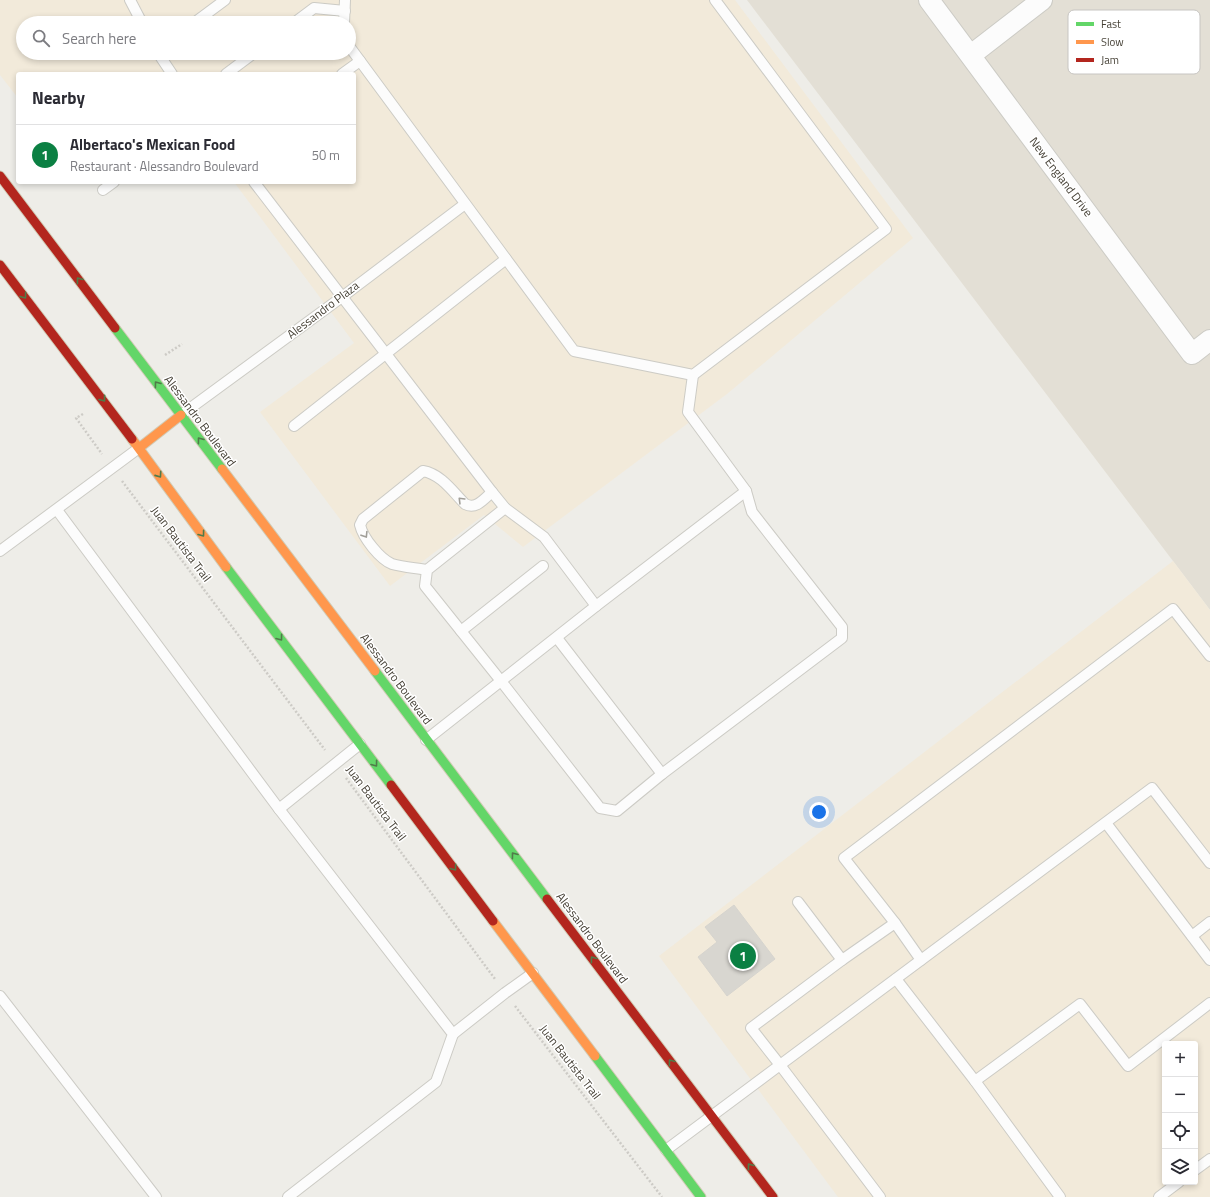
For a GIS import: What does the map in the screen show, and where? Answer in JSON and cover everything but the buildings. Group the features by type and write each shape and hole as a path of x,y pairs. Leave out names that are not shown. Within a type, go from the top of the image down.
{"main road":[{"name":"Alessandro Boulevard","path":"0,176 773,1197"},
{"path":"0,265 701,1197"},
{"path":"139,448 181,415"}],"street":[{"name":"New England Drive","path":"929,0 1192,354 1210,340"},
{"path":"971,55 1042,0"}],"lane":[{"path":"130,0 138,16"},
{"path":"203,16 225,0"},
{"path":"345,0 345,16"},
{"path":"505,508 427,570 425,586 600,808 617,811 662,774 842,638 842,627 752,512 746,491 688,412 692,375 886,229 715,0"},
{"path":"303,16 314,8 345,11"},
{"path":"356,56 574,351 692,375"},
{"path":"163,60 171,72"},
{"path":"229,72 245,60"},
{"path":"345,72 360,61"},
{"path":"103,190 111,184"},
{"path":"256,184 492,492 505,508 544,537 596,606"},
{"name":"Alessandro Plaza","path":"181,415 342,297 465,204"},
{"path":"294,426 506,259"},
{"path":"0,551 139,448"},
{"path":"427,570 392,563 378,553 362,532 360,525 363,519 423,471 431,472 439,477 465,504 470,507 476,506 492,492"},
{"path":"426,740 596,606 746,491"},
{"path":"57,510 279,809 453,1034"},
{"path":"461,631 543,566"},
{"path":"921,960 844,858 1173,608 1210,656"},
{"path":"557,638 662,774"},
{"path":"279,809 360,744"},
{"path":"666,1150 1152,788 1210,863"},
{"path":"1106,823 1210,960"},
{"path":"798,902 842,960"},
{"path":"1192,936 1210,922"},
{"path":"880,1197 751,1028 894,923"},
{"path":"288,1197 436,1082 453,1034 533,973"},
{"path":"896,979 975,1081 1060,1197"},
{"path":"0,996 156,1197"},
{"path":"975,1081 1080,1004 1128,1066 1210,1003"},
{"path":"1198,1168 1210,1159"},
{"path":"1159,1197 1175,1185"}],"path":[{"name":"Juan Bautista Trail","path":"76,418 505,993 662,1197"}],"shaded area":[{"path":"0,0 735,0 913,238 727,394 523,547 484,515 390,586 260,412 354,343 235,184 356,184 356,72 16,72 16,95 0,75"},
{"path":"747,0 1210,0 1210,610"},
{"path":"1173,561 1210,610 1210,1197 838,1197 659,956"}],"traffic: fast":[{"path":"115,328 222,469"},
{"path":"226,567 391,785"},
{"path":"375,671 547,899"},
{"path":"595,1056 701,1197"}],"traffic: slow":[{"path":"139,448 181,415"},
{"path":"132,439 226,567"},
{"path":"222,469 375,671"},
{"path":"493,921 595,1056"}],"traffic: jam":[{"path":"0,176 115,328"},
{"path":"0,265 132,439"},
{"path":"391,785 493,921"},
{"path":"547,899 773,1197"}],"place":[{"name":"Albertaco's Mexican Food","path":"743,956"}]}
